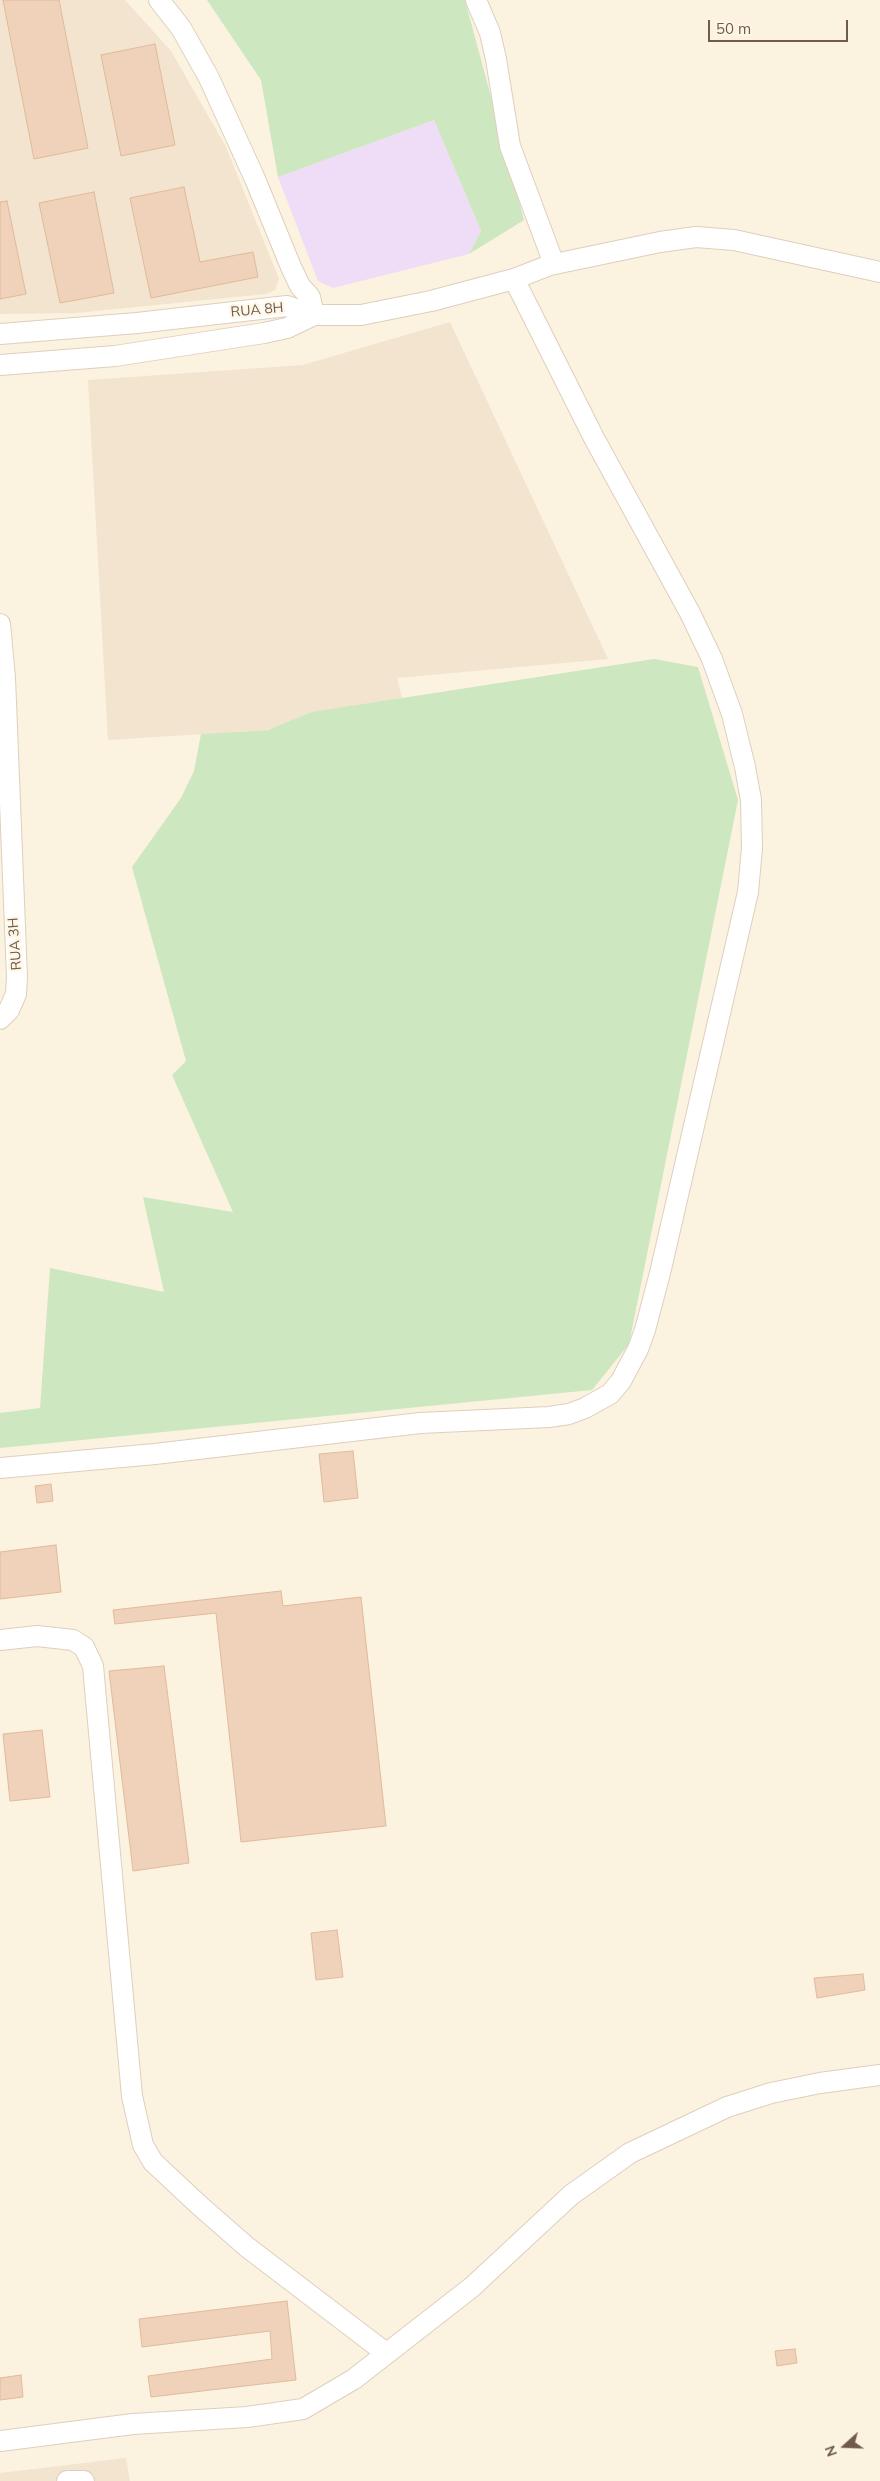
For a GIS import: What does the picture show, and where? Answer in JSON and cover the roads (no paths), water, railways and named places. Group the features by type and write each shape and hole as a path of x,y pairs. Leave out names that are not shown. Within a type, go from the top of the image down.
{"street":[{"path":"159,0 181,28 209,78 255,179 290,267 300,286 310,297 314,314 361,314 389,310 514,279 554,264 660,242 696,237 734,240 880,272"},
{"path":"476,0 490,33 510,146 554,264"},
{"path":"0,1468 155,1454 420,1424 549,1417 569,1414 591,1406 610,1394 621,1381 638,1349 660,1274 748,892 752,848 750,800 745,767 732,714 712,658 690,613 594,438 514,279"},
{"name":"RUA 8H","path":"0,334 137,323 287,306 314,314"},
{"name":"RUA 8H","path":"0,365 115,356 254,334 287,328 314,314"},
{"name":"RUA 3H","path":"0,624 17,977 16,994 9,1010 0,1019"},
{"path":"0,1640 37,1636 73,1640 84,1648 92,1666 132,2096 143,2146 153,2162 247,2247 386,2354"},
{"path":"0,2440 133,2424 247,2417 303,2409 341,2388 472,2287 571,2195 630,2153 727,2107 771,2093 820,2083 880,2075"},
{"path":"67,2481 84,2481"}]}
